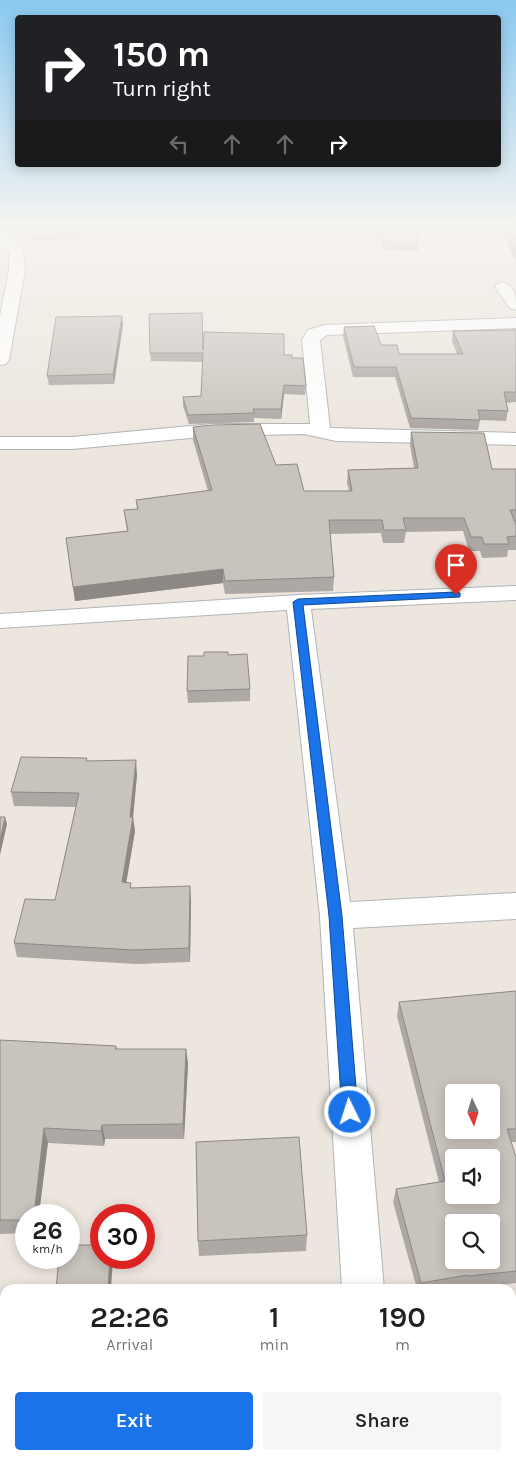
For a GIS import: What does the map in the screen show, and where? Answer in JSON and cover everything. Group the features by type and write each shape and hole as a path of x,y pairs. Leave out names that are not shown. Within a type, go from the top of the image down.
{"street":[{"path":"0,360 13,294"},
{"path":"508,294 516,305"},
{"path":"321,431 311,340 314,334 324,330 516,322"},
{"path":"0,444 72,443 212,430 304,428 336,435 516,439"},
{"path":"0,621 298,602 516,593"},
{"path":"298,602 336,916 363,1284"},
{"path":"336,916 516,906"}],"building":[{"path":"202,313 203,350 204,332 284,334 284,355 292,355 292,358 303,358 306,386 284,385 281,409 253,409 254,413 188,415 183,397 201,396 203,353 150,353 149,314"},
{"path":"122,316 113,374 47,376 56,317"},
{"path":"374,326 381,345 397,345 399,354 463,354 453,331 516,330 516,392 504,392 508,411 478,410 480,420 411,418 396,367 354,367 344,327"},
{"path":"260,424 276,465 297,464 304,491 352,491 348,470 418,468 411,432 484,433 492,469 516,469 516,510 510,510 516,525 516,536 507,537 509,544 484,544 482,537 471,537 464,518 403,518 406,530 384,530 382,520 329,520 334,577 225,581 223,569 73,587 66,538 128,531 124,510 138,509 136,500 212,490 193,427"},
{"path":"204,652 228,652 228,655 247,654 250,689 187,691 188,656 204,656"},
{"path":"21,757 87,758 86,761 136,760 130,817 133,817 122,882 131,883 130,888 190,886 189,948 134,950 14,943 25,899 55,900 79,793 11,792"},
{"path":"0,817 5,817 0,841"},
{"path":"516,991 516,1129 507,1129 516,1157 516,1271 467,1275 421,1283 396,1189 445,1181 399,1002"},
{"path":"0,1040 116,1046 115,1049 186,1049 183,1124 102,1125 101,1131 44,1128 35,1204 15,1204 15,1220 0,1220"},
{"path":"299,1137 307,1235 198,1241 196,1142"},
{"path":"80,1245 90,1245 90,1269 109,1269 108,1284 56,1284 58,1269 80,1269"}],"route":[{"path":"350,1112 336,916 298,602 456,595"}]}
